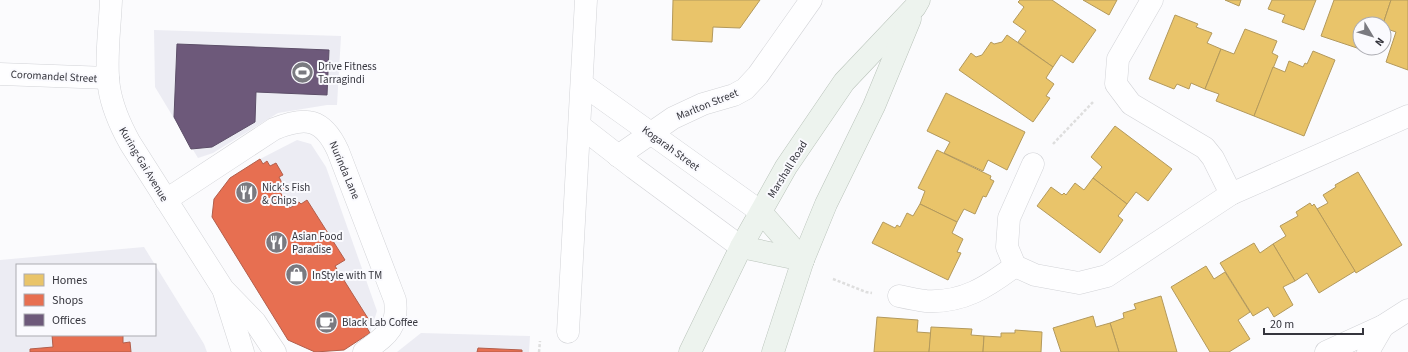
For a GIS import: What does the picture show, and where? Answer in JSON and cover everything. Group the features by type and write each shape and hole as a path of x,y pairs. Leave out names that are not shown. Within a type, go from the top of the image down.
{"main road":[{"name":"Marshall Road","path":"690,352 741,247 786,167 844,82 917,4"},
{"name":"Marshall Road","path":"773,352 803,260 826,204 874,106 917,4"},
{"path":"761,212 803,260"},
{"path":"741,247 803,260"}],"street":[{"name":"Kuring-Gai Avenue","path":"111,0 108,78 112,102 120,123 130,143 223,289 258,326 275,352"},
{"path":"568,332 586,0"},
{"name":"Marlton Street","path":"618,156 673,118 703,104 734,94 749,86 810,0"},
{"path":"1152,0 1118,59 1116,84 1131,104 1205,148 1213,158 1231,194"},
{"name":"Coromandel Street","path":"0,74 108,78"},
{"name":"Kogarah Street","path":"582,84 761,212"},
{"path":"1033,164 1009,218 1007,247 1014,266 1035,275 1079,283 1107,276 1195,216 1231,194 1408,116"},
{"name":"Nurinda Lane","path":"166,200 274,129 300,121 310,121 321,126 332,138 338,151 395,300 396,317 392,327 383,338 364,352"},
{"path":"580,126 741,247"},
{"path":"898,296 926,301 950,300 969,295 991,284 1014,266"},
{"name":"Kuring-Gai Avenue","path":"223,289 243,352"},
{"path":"1326,352 1383,326 1408,310"},
{"path":"1368,352 1383,326"}],"path":[{"path":"1033,164 1039,160 1090,105 1116,84"},
{"path":"833,279 866,292 898,296"}],"shaded area":[{"path":"154,30 341,36 337,105 327,105 278,113 213,153 198,158 155,87"},
{"path":"297,140 311,144 326,167 377,311 370,333 344,350 315,352 288,340 212,217 214,199 230,178 260,159"},
{"path":"144,247 155,264 16,264 16,336 156,336 156,266 204,344 207,352 0,352 0,260"},
{"path":"421,333 530,336 529,352 397,352"}],"building: Homes":[{"path":"673,0 760,0 740,28 713,27 712,42 672,40"},
{"path":"1020,0 1052,0 1096,30 1073,63 1061,55 1053,67 1018,42 1026,31 1013,22 1024,7 1018,2"},
{"path":"1083,0 1117,0 1109,15"},
{"path":"1225,0 1241,0 1239,6"},
{"path":"1272,0 1316,0 1304,30 1282,22 1285,15 1268,9"},
{"path":"1334,0 1391,0 1386,16 1352,16 1352,46 1321,36"},
{"path":"1391,0 1408,0 1408,70 1386,62 1388,56 1392,56 1392,44 1396,32 1392,31 1392,16 1386,16"},
{"path":"1175,15 1198,24 1196,27 1212,33 1207,43 1221,49 1205,89 1191,83 1189,89 1177,84 1174,89 1149,79"},
{"path":"1245,29 1277,41 1272,53 1278,56 1254,116 1216,101 1219,94 1205,89 1221,49 1234,54"},
{"path":"1007,35 1053,67 1046,78 1054,84 1046,96 1050,98 1033,122 959,70 971,53 976,57 982,55 991,42 994,44 1002,42"},
{"path":"1313,51 1335,60 1304,136 1254,116 1273,67 1285,72 1289,61 1303,67 1305,63 1307,64"},
{"path":"946,93 1025,132 1007,170 988,160 983,171 944,153 950,142 927,131"},
{"path":"1115,126 1172,169 1148,201 1136,192 1127,204 1093,178 1102,167 1091,157"},
{"path":"937,150 991,176 990,179 994,181 986,197 983,196 975,214 964,209 957,222 920,204 925,191 918,188"},
{"path":"1358,172 1402,245 1356,273 1317,209 1328,203 1323,195 1336,187 1335,185"},
{"path":"1093,178 1127,204 1118,216 1123,220 1100,253 1037,206 1051,187 1062,195 1064,193 1066,195 1075,183 1084,190"},
{"path":"1310,203 1312,206 1314,204 1355,271 1319,293 1307,273 1295,281 1273,244 1286,236 1280,226 1298,216 1296,212"},
{"path":"920,204 957,222 952,233 963,239 957,252 961,253 948,280 872,243 883,222 895,228 897,225 900,227 907,213 913,216"},
{"path":"1254,243 1260,253 1273,244 1295,281 1283,287 1293,305 1274,317 1268,307 1253,316 1220,263"},
{"path":"1206,266 1214,279 1225,272 1250,312 1238,320 1250,339 1229,352 1210,352 1171,287"},
{"path":"1161,296 1177,352 1119,352 1110,323 1124,318 1123,313 1136,309 1134,304"},
{"path":"1093,316 1096,327 1110,323 1119,352 1061,352 1053,328"},
{"path":"877,317 918,320 917,332 931,333 929,352 874,352"},
{"path":"931,327 972,329 971,335 984,336 983,352 929,352"},
{"path":"1015,330 1042,332 1041,352 983,352 984,336 1001,337 1001,333 1015,333"}],"building: Shops":[{"path":"260,159 263,164 267,161 270,166 276,163 283,175 279,177 285,189 280,192 290,208 299,202 301,204 307,200 345,260 335,266 369,320 364,323 370,333 344,350 315,352 288,340 212,217 214,199 230,178"},
{"path":"52,336 123,336 123,343 130,342 131,352 30,352 30,349 53,347"},
{"path":"478,348 522,350 522,352 477,352"}],"building: Offices":[{"path":"177,44 329,50 327,95 256,92 255,122 212,147 191,149 174,117"}],"place":[{"name":"Drive Fitness Tarragindi","path":"303,72"},
{"name":"Nick's Fish & Chips","path":"246,193"},
{"name":"Asian Food Paradise","path":"276,242"},
{"name":"InStyle with TM","path":"297,275"},
{"name":"Black Lab Coffee","path":"326,322"}]}
